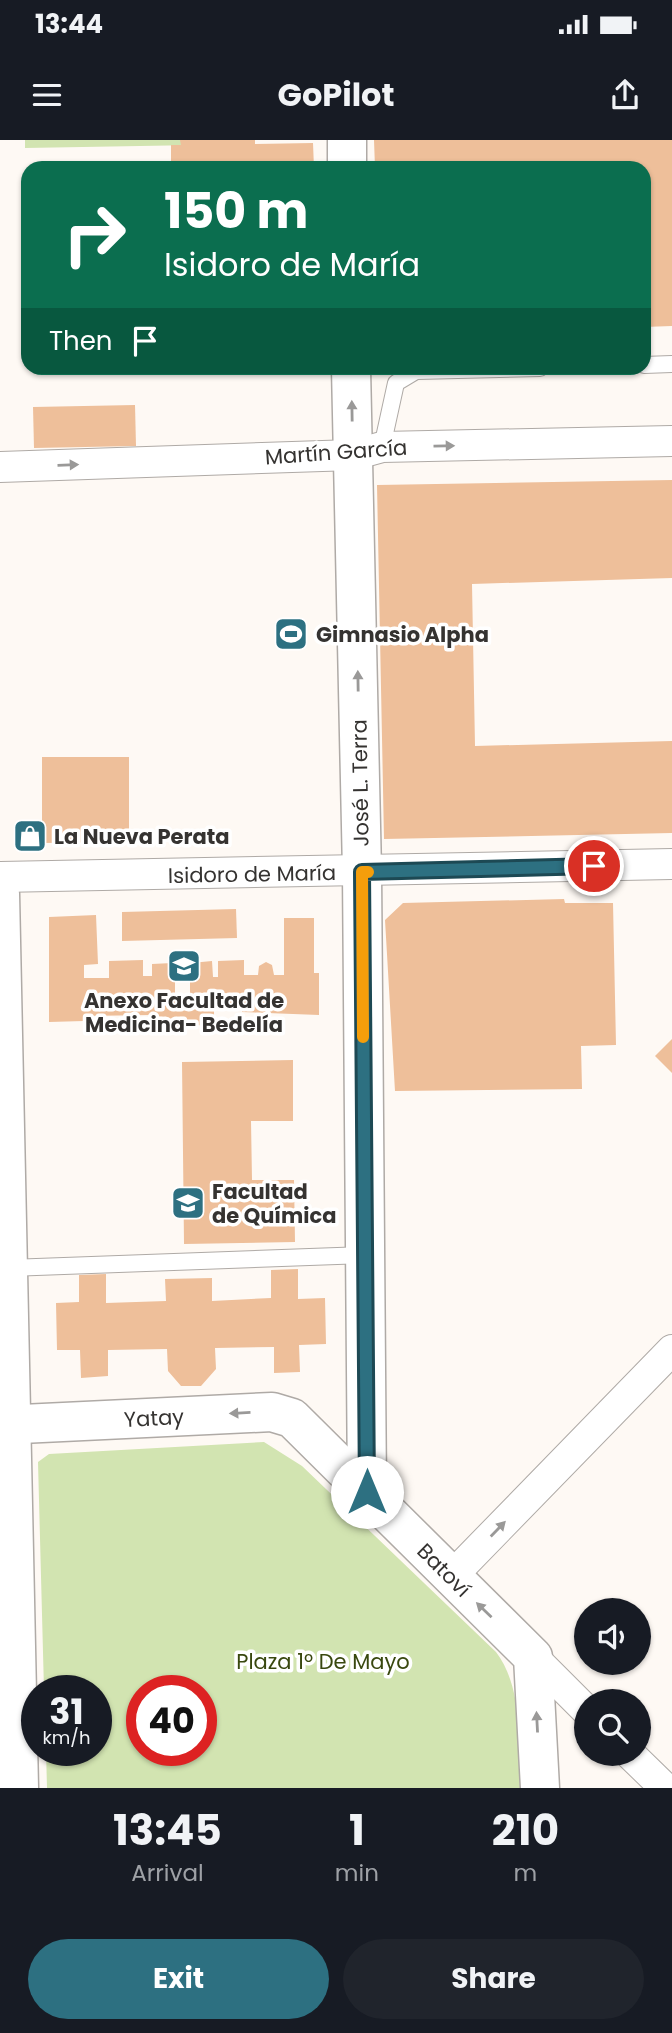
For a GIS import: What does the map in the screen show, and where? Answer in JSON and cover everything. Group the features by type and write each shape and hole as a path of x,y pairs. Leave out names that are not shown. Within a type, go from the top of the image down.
{"street":[{"path":"347,140 347,161"},
{"name":"José L. Terra","path":"352,375 367,451 362,872 367,1492"},
{"name":"Martín García","path":"0,467 367,451 672,442"},
{"name":"Isidoro de María","path":"0,877 672,864"},
{"path":"0,894 9,1268 6,1425 19,1788"},
{"path":"450,1578 672,1350"},
{"name":"Yatay","path":"6,1425 272,1412 292,1418 304,1427"},
{"name":"Batoví","path":"304,1427 450,1578 574,1698"},
{"path":"533,1657 540,1788"},
{"path":"642,1766 664,1788"}],"lane":[{"path":"651,365 672,364"},
{"path":"367,451 396,383 409,375"},
{"path":"9,1268 365,1255"}],"green space":[{"path":"25,140 255,140 255,144 25,148"},
{"name":"Plaza 1º De Mayo","path":"264,1442 302,1466 496,1652 511,1683 518,1717 520,1788 47,1788 46,1766 112,1766 112,1675 44,1675 38,1462 49,1454"}],"building":[{"path":"180,140 255,140 255,144 313,143 314,161 171,161 171,145 181,145"},
{"path":"374,140 672,140 672,326 651,327 651,161 375,161"},
{"path":"135,405 136,446 34,448 33,407"},
{"path":"672,480 672,578 472,584 475,746 672,741 672,833 384,839 377,485"},
{"path":"42,757 129,757 129,842 42,843"},
{"path":"564,899 565,903 613,903 616,1045 581,1046 582,1089 395,1091 385,920 403,903"},
{"path":"236,909 237,938 122,941 122,912"},
{"path":"96,915 98,964 84,965 84,978 109,978 109,961 143,960 143,976 152,976 152,964 172,963 180,952 189,956 191,963 212,961 213,977 218,977 218,961 244,960 244,975 258,975 259,966 266,962 272,965 274,975 284,975 284,918 314,918 314,973 319,973 319,1015 242,1012 242,1007 214,1008 214,1025 152,1026 152,1015 84,1016 84,1021 49,1022 49,917","holes":["190,978 190,1008 175,1008 175,979"]},
{"path":"672,1039 672,1073 655,1056"},
{"path":"293,1060 293,1121 251,1121 252,1180 294,1180 295,1242 184,1244 182,1062"},
{"path":"298,1269 298,1299 325,1298 326,1344 299,1345 300,1372 274,1373 274,1347 215,1348 216,1369 201,1386 181,1386 168,1371 167,1349 108,1350 108,1376 81,1378 80,1350 57,1350 56,1303 79,1302 79,1275 106,1274 106,1303 166,1301 165,1279 212,1278 212,1301 271,1298 271,1270"}],"slow traffic":[{"path":"363,1037 362,872 368,872"}],"place":[{"name":"Gimnasio Alpha","path":"291,634"},
{"name":"La Nueva Perata","path":"30,836"},
{"name":"Anexo Facultad de Medicina- Bedelía","path":"184,966"},
{"name":"Facultad de Química","path":"188,1203"}],"route":[{"path":"367,1492 362,872 594,866"}]}
